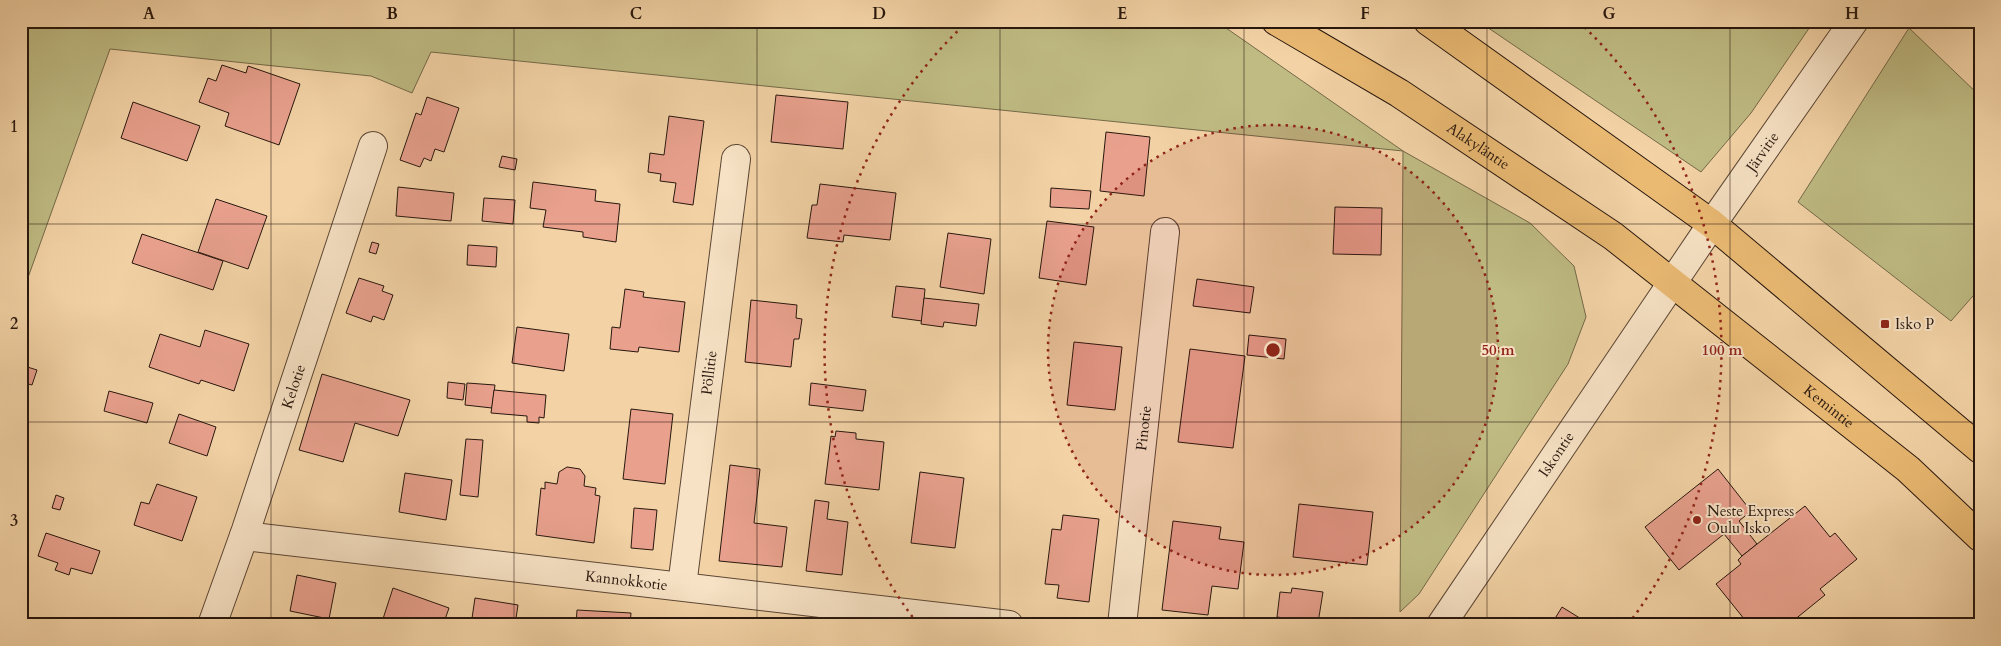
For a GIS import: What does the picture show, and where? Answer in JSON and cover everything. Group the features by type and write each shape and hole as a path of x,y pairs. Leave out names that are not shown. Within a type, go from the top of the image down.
{"main road":[{"name":"Alakyläntie","path":"1276,21 1399,93 1613,236 1673,282"},
{"path":"1428,21 1712,224 1980,449"},
{"name":"Kemintie","path":"1673,282 1908,469 1980,536"}],"street":[{"name":"Järvitie","path":"1673,282 1854,21"},
{"name":"Kelotie","path":"212,625 244,536 372,146"},
{"name":"Pöllitie","path":"682,586 736,159"},
{"name":"Pinotie","path":"1122,625 1165,232"},
{"name":"Iskontie","path":"1441,625 1673,282"},
{"name":"Kannokkotie","path":"244,536 1009,625"}],"shaded area":[{"path":"21,21 1216,21 1403,151 431,52 412,93 371,76 110,49 21,297"},
{"path":"1478,21 1814,21 1751,113 1701,172"},
{"path":"1909,28 1980,96 1980,288 1951,321 1798,202"},
{"path":"1403,151 1530,223 1574,266 1586,317 1568,364 1419,594 1400,612"}],"building":[{"path":"222,65 246,73 248,66 300,84 279,145 225,126 229,113 199,102 208,78 216,81"},
{"path":"776,95 848,102 843,149 771,142"},
{"path":"427,97 459,108 444,152 435,149 431,161 424,158 420,167 400,160 416,113 421,115"},
{"path":"133,102 200,126 187,161 121,138"},
{"path":"669,116 704,121 693,205 673,202 676,183 660,181 661,174 648,172 650,153 664,155"},
{"path":"1106,132 1150,137 1144,196 1100,191"},
{"path":"502,156 517,159 515,170 499,167"},
{"path":"533,182 596,190 595,201 620,204 616,242 583,237 583,232 543,227 546,210 530,208"},
{"path":"820,184 896,193 890,240 844,235 843,242 807,238 812,205 817,205"},
{"path":"398,187 454,193 451,221 396,216"},
{"path":"1051,188 1091,191 1089,209 1050,207"},
{"path":"484,198 515,200 513,224 482,221"},
{"path":"216,199 267,216 248,269 198,252"},
{"path":"1335,207 1382,208 1381,255 1333,254"},
{"path":"1047,221 1094,227 1086,285 1039,278"},
{"path":"948,233 991,239 984,294 940,287"},
{"path":"142,234 223,261 213,290 132,263"},
{"path":"372,242 379,244 376,254 369,252"},
{"path":"468,245 497,247 496,267 467,265"},
{"path":"359,278 384,286 382,291 393,295 384,320 373,316 371,322 346,313"},
{"path":"1197,279 1254,287 1250,313 1193,306"},
{"path":"896,286 925,289 922,321 892,317"},
{"path":"625,289 644,292 643,297 685,302 679,352 639,347 638,352 610,349 612,327 620,328"},
{"path":"924,298 979,304 976,326 944,322 943,327 921,324"},
{"path":"751,300 797,305 796,318 802,319 799,339 794,339 791,367 745,362"},
{"path":"517,327 569,334 564,371 512,363"},
{"path":"205,330 249,344 234,391 201,380 199,384 149,367 160,334 200,347"},
{"path":"1249,335 1286,339 1284,359 1247,355"},
{"path":"1074,342 1122,347 1115,410 1067,405"},
{"path":"1190,349 1245,356 1233,448 1178,442"},
{"path":"21,365 37,370 32,385 21,382"},
{"path":"322,374 410,400 398,436 355,423 343,462 299,450"},
{"path":"448,382 465,384 463,400 447,398"},
{"path":"467,383 495,385 492,408 465,405"},
{"path":"811,383 866,390 863,411 809,405"},
{"path":"494,390 546,395 544,418 539,417 539,423 527,422 527,416 491,413"},
{"path":"109,391 153,403 147,423 104,411"},
{"path":"631,409 673,414 665,484 623,479"},
{"path":"179,414 216,427 207,456 169,443"},
{"path":"836,431 856,433 856,439 884,442 879,490 825,484 831,436 835,437"},
{"path":"466,439 483,440 478,497 460,495"},
{"path":"730,465 760,469 754,523 787,527 782,567 719,561"},
{"path":"567,467 580,469 585,476 584,486 596,488 595,495 600,496 594,543 536,535 541,488 545,489 545,482 557,484 559,472"},
{"name":"Neste Express Oulu Isko","path":"1718,469 1751,511 1739,521 1757,544 1742,556 1724,534 1679,570 1645,527"},
{"path":"920,472 964,478 955,548 911,543"},
{"path":"405,473 452,480 446,520 399,512"},
{"path":"157,484 197,497 182,541 134,525 141,502 149,504"},
{"path":"56,495 64,498 60,510 52,508"},
{"path":"815,500 829,502 827,519 848,522 842,575 806,571"},
{"path":"1299,504 1373,512 1367,565 1293,557"},
{"path":"1805,506 1830,537 1835,533 1857,559 1820,589 1825,595 1788,625 1749,625 1716,584 1741,564 1738,560 1742,556"},
{"path":"634,508 657,510 653,550 631,548"},
{"path":"1063,515 1099,519 1089,602 1057,598 1059,585 1045,584 1052,529 1061,530"},
{"path":"1173,521 1221,527 1219,539 1244,542 1238,589 1212,586 1208,615 1162,610"},
{"path":"46,533 100,551 92,574 71,568 69,575 55,570 58,563 38,556"},
{"path":"297,575 336,583 329,619 290,611"},
{"path":"393,588 449,608 443,625 381,625"},
{"path":"1292,588 1323,592 1318,623 1277,617 1280,592 1291,593"},
{"path":"475,598 518,605 515,625 471,625"},
{"path":"1562,607 1591,625 1551,625"},
{"path":"577,610 631,613 630,625 576,625"}],"place":[{"name":"Isko P","path":"1885,324"},
{"name":"Neste Express Oulu Isko","path":"1697,520"}]}
